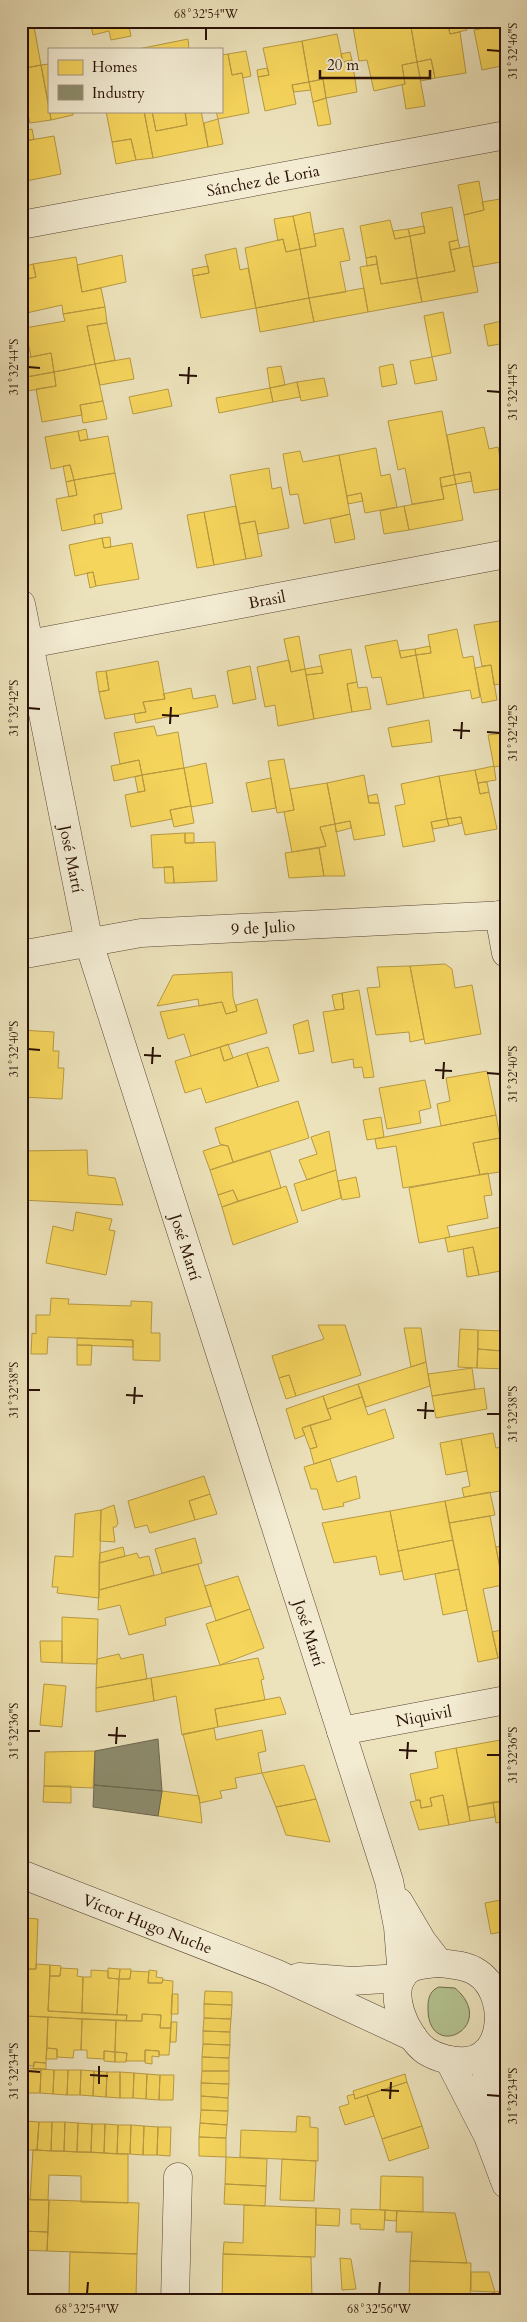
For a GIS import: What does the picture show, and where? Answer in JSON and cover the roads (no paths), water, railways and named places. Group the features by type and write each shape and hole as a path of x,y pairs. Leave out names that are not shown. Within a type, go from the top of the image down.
{"street":[{"name":"Sánchez de Loria","path":"21,224 506,135"},
{"name":"Brasil","path":"29,644 506,554"},
{"name":"José Martí","path":"21,604 89,942 388,1881 398,1927 402,1978"},
{"name":"9 de Julio","path":"21,952 31,953 141,933 502,915"},
{"path":"502,915 506,953"},
{"name":"Niquivil","path":"341,1731 506,1700"},
{"name":"Víctor Hugo Nuche","path":"21,1874 276,1973 413,2038"},
{"name":"José Martí","path":"388,1881 406,1915 439,1963"},
{"path":"493,2053 465,2061 438,2057 425,2050 413,2038 405,2025 399,2004 398,1985 408,1970 416,1966 439,1963 465,1967 497,1986 498,2020 488,2103 501,2171"},
{"name":"Víctor Hugo Nuche","path":"276,1973 352,1981 402,1978"},
{"path":"449,2060 478,2113 501,2171"},
{"path":"175,2301 178,2177"}]}
